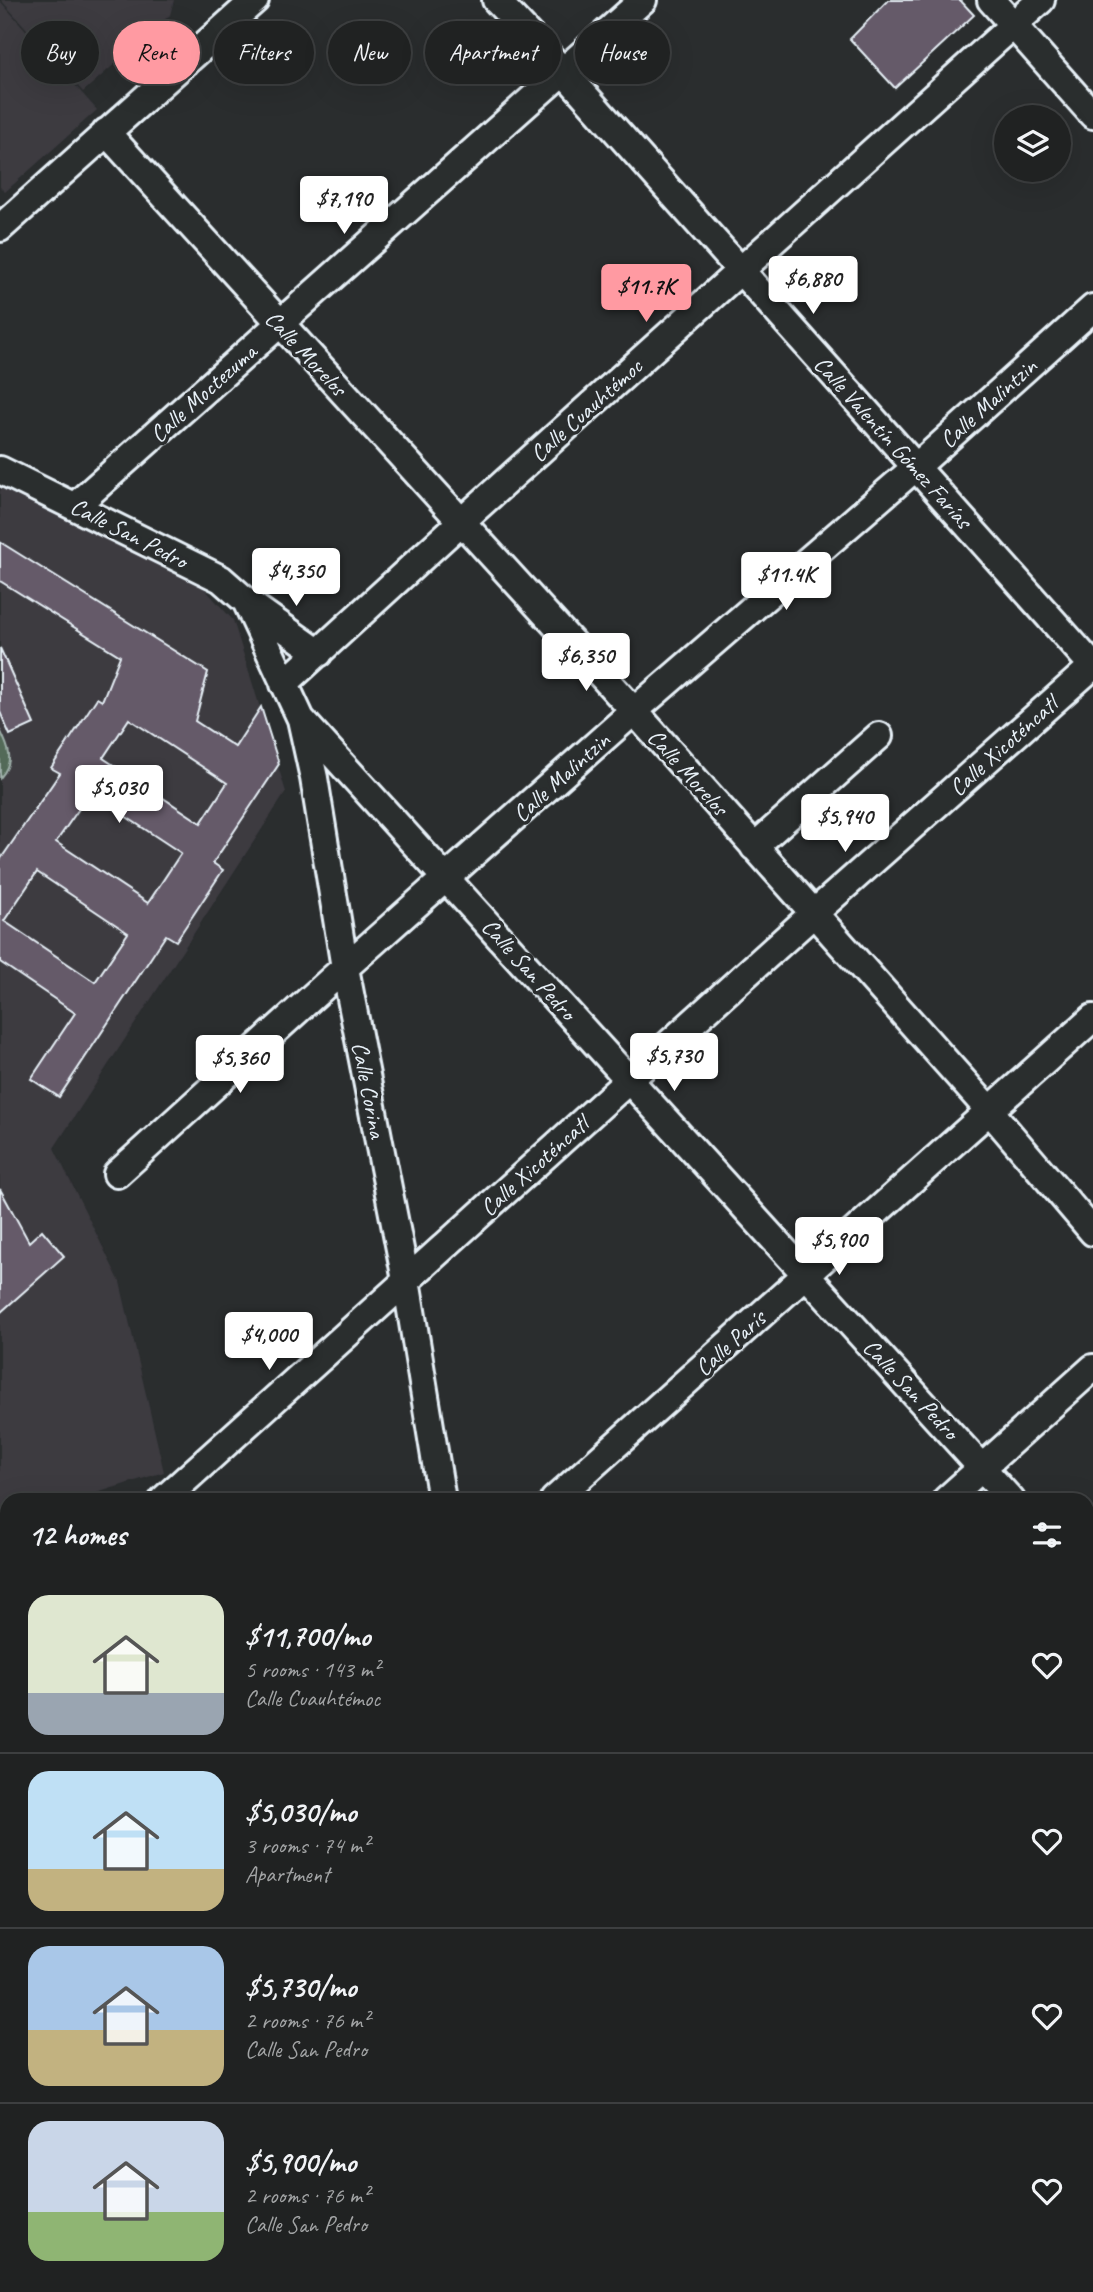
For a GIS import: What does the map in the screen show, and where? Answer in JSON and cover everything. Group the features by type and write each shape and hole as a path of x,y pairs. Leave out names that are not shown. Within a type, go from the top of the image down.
{"street":[{"path":"0,228 106,132 228,10 255,0"},
{"name":"Calle Valentín Gómez Farías","path":"496,0 563,71 1093,666"},
{"name":"Calle Moctezuma","path":"75,506 643,0"},
{"path":"991,0 1093,115"},
{"name":"Calle Cuauhtémoc","path":"284,684 1041,0"},
{"name":"Calle Morelos","path":"106,132 634,712 989,1110 1093,1232"},
{"name":"Calle Malintzin","path":"117,1174 345,968 916,467 1093,308"},
{"name":"Calle San Pedro","path":"0,470 221,579 246,601 284,684"},
{"path":"246,601 319,653"},
{"name":"Calle Xicoténcatl","path":"171,1493 813,914 1093,666"},
{"name":"Calle Corina","path":"284,684 301,719 314,778 345,968 406,1280 441,1493"},
{"name":"Calle San Pedro","path":"301,719 1006,1493"},
{"path":"754,847 879,736"},
{"name":"Calle París","path":"562,1493 1093,1018"},
{"path":"954,1493 1093,1368"}],"shaded area":[{"path":"1,0 174,0 170,15 163,21 113,21 113,65 99,78 99,21 21,22"},
{"path":"0,1 21,25 21,84 74,84 97,110 5,192 0,187"},
{"path":"76,84 92,84 83,92"},
{"path":"5,483 192,575 233,620 286,792 54,1148 120,1282 164,1472 96,1493 0,1493 0,491"}],"green space":[{"path":"0,730 9,760 0,778"}],"building":[{"path":"888,0 960,0 974,15 895,88 850,39"},
{"path":"0,542 208,672 195,721 235,747 261,707 279,764 213,863 223,870 176,941 166,935 59,1097 31,1079 75,1013 0,962 0,860 60,773 51,768 97,698 102,701 120,656 0,581","holes":["129,719 227,783 201,823 103,758","90,793 181,853 148,903 56,842","37,872 128,933 95,982 4,921"]},
{"path":"0,648 34,724 10,735 0,712"},
{"path":"0,1189 29,1242 42,1230 64,1256 0,1313"}]}
